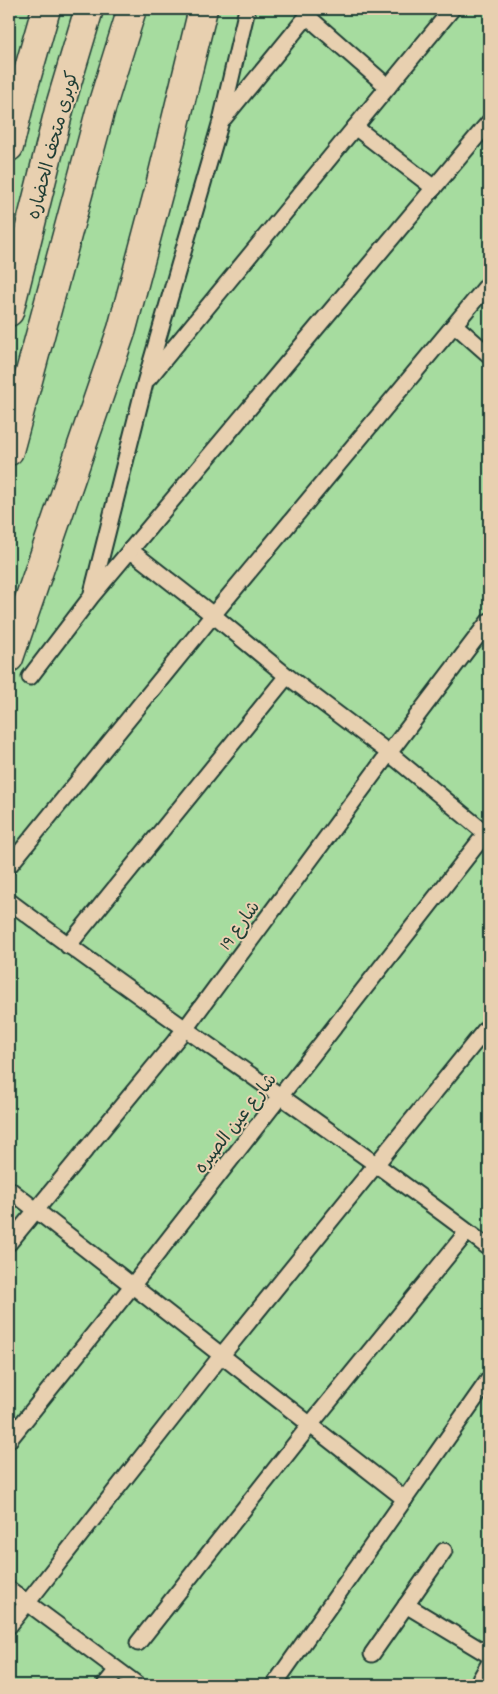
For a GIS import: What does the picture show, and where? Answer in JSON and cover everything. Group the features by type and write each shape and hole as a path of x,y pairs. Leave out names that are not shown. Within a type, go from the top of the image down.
{"main road":[{"path":"9,147 46,9"},
{"name":"كوبرى متحف الحضاره","path":"9,312 60,106 89,9"},
{"path":"9,451 100,112 132,9"},
{"path":"9,658 122,329 159,190 202,9"}],"lane":[{"path":"91,597 145,383 221,121 247,9"},
{"path":"145,383 452,9"},
{"path":"221,121 310,12 388,87"},
{"path":"30,677 91,597 489,122"},
{"path":"355,127 434,188"},
{"path":"9,866 213,614 489,283"},
{"path":"455,325 489,355"},
{"path":"130,550 488,833"},
{"name":"شارع 19","path":"9,1243 185,1029 489,621"},
{"path":"68,946 287,676"},
{"name":"شارع عين الصيره","path":"9,1440 488,833"},
{"path":"9,901 68,946 280,1096 489,1248"},
{"path":"9,1626 222,1356 489,1025"},
{"path":"9,1189 405,1499"},
{"path":"138,1642 310,1425 468,1232"},
{"path":"274,1685 489,1379"},
{"path":"372,1654 444,1550"},
{"path":"9,1589 138,1685"},
{"path":"406,1605 489,1654"},
{"path":"477,1685 489,1664"},
{"path":"105,1685 117,1670"}],"green space":[{"path":"9,9 489,9 489,1685 9,1685"}]}
